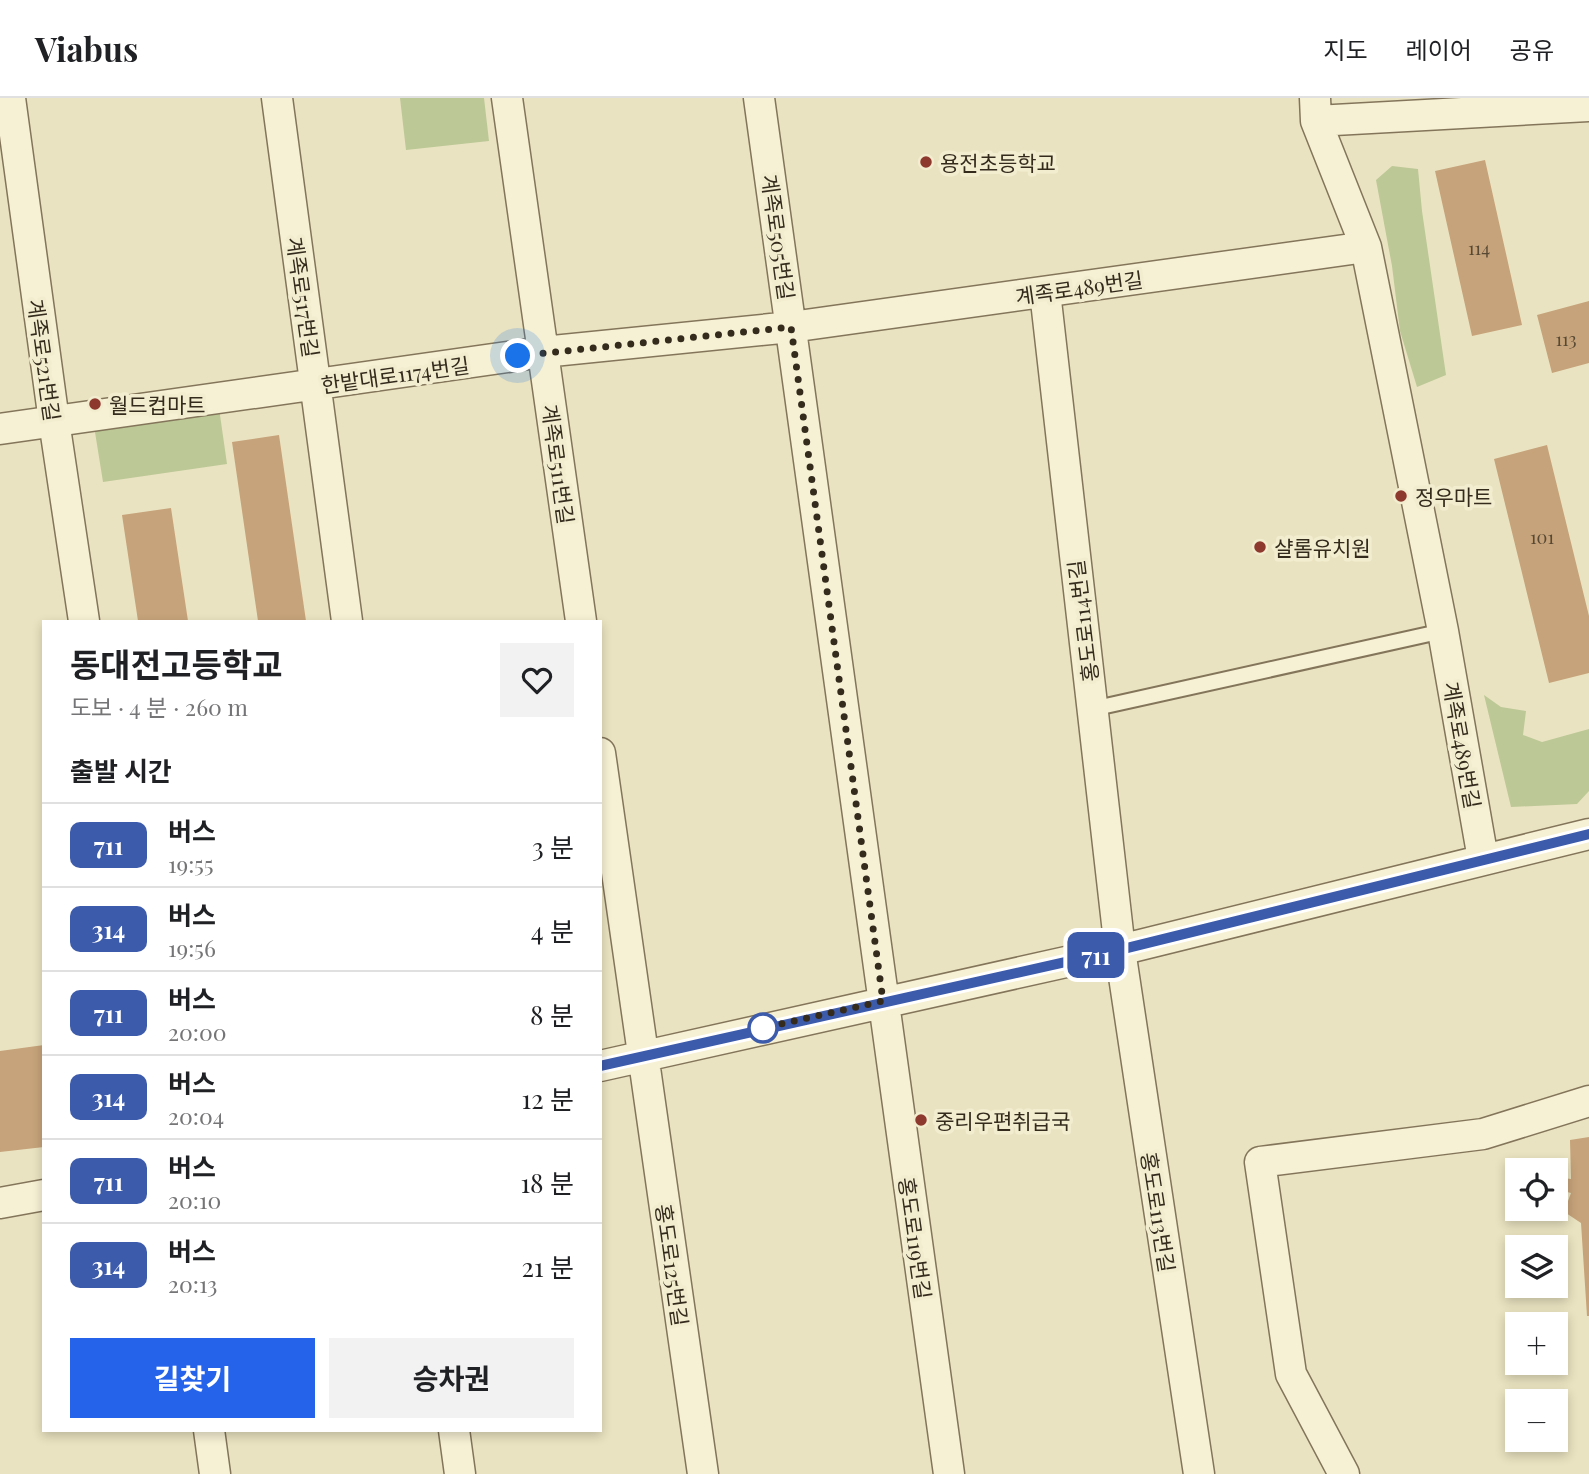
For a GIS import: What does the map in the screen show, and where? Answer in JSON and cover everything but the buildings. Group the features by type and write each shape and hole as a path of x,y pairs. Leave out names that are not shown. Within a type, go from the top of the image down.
{"street":[{"name":"계족로521번길","path":"9,98 84,620"},
{"name":"계족로517번길","path":"277,98 347,620"},
{"name":"계족로511번길","path":"507,98 582,620"},
{"name":"계족로505번길","path":"760,98 883,1001"},
{"path":"1315,109 1579,104"},
{"name":"계족로489번길","path":"1315,109 1366,247 1443,631 1483,859"},
{"name":"계족로489번길","path":"791,327 1366,247"},
{"name":"홍도로114번길","path":"1045,292 1119,950"},
{"name":"한밭대로1174번길","path":"0,429 543,352 791,327"},
{"path":"602,767 643,1055"},
{"path":"602,1065 1119,950 1589,834"},
{"name":"홍도로113번길","path":"1119,950 1199,1474"},
{"name":"홍도로119번길","path":"883,1001 949,1474"},
{"name":"홍도로125번길","path":"643,1055 703,1474"},
{"path":"1344,1474 1291,1374 1259,1162 1483,1134 1589,1101"},
{"path":"0,1203 42,1195"},
{"path":"209,1432 215,1474"},
{"path":"454,1432 460,1474"}],"lane":[{"path":"1092,709 1443,631"}],"green space":[{"path":"400,98 484,98 489,141 406,150"},
{"path":"1392,166 1418,169 1446,375 1417,387 1400,331 1392,266 1376,180"},
{"path":"219,408 227,464 103,482 94,426"},
{"path":"1484,695 1501,707 1526,711 1523,735 1542,742 1589,729 1589,791 1577,804 1511,807"}],"bus line":[{"name":"711","path":"602,1066 1119,950 1589,834"}],"place":[{"name":"용전초등학교","path":"926,162"},
{"name":"월드컵마트","path":"95,404"},
{"name":"정우마트","path":"1401,496"},
{"name":"샬롬유치원","path":"1260,547"},
{"name":"중리우편취급국","path":"921,1120"}],"route":[{"path":"518,356 791,327 883,1001 750,1031 763,1028"}]}
